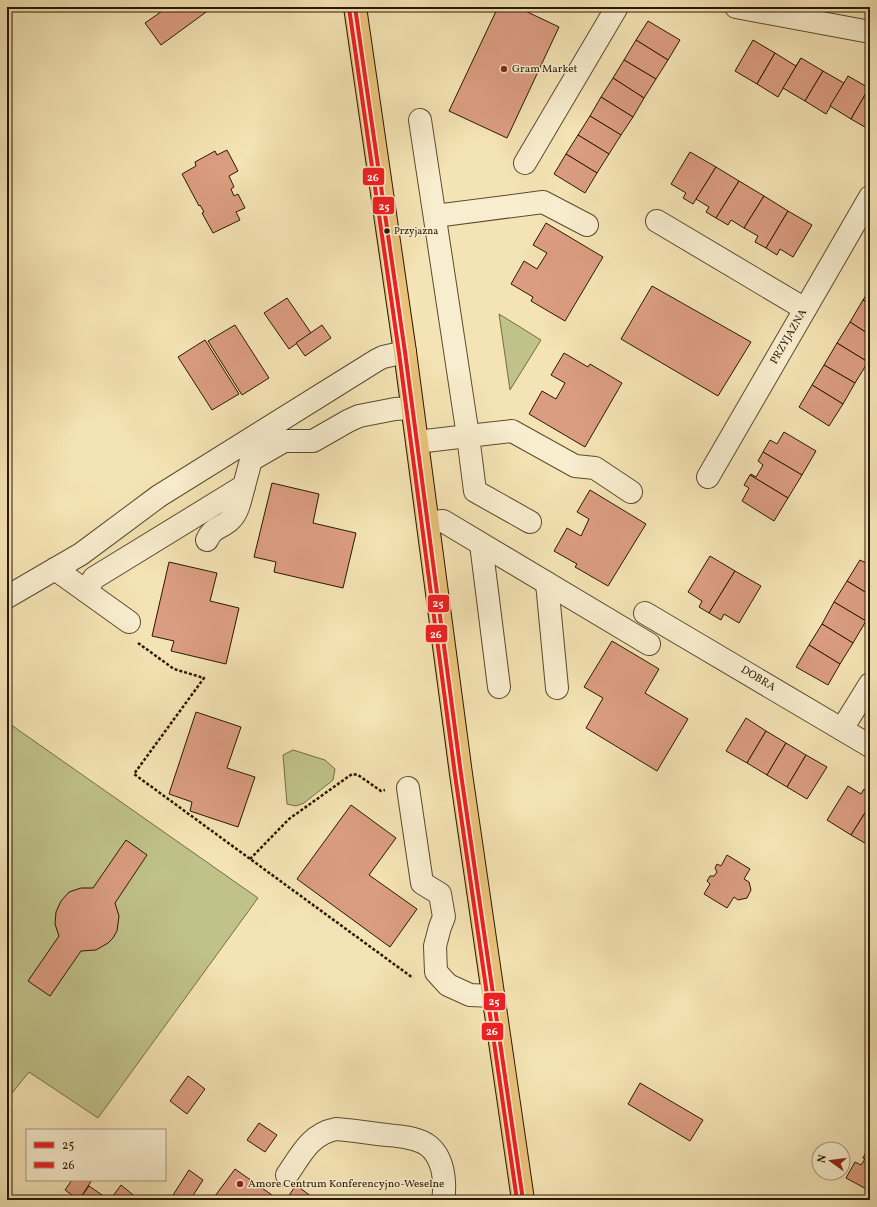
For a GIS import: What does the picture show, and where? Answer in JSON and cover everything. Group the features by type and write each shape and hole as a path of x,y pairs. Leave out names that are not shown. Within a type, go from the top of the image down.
{"main road":[{"path":"355,7 405,352 461,774 523,1200"}],"street":[{"path":"525,163 617,7"},
{"path":"736,7 870,32"},
{"path":"420,120 475,491 530,522"},
{"name":"PRZYJAZNA","path":"708,477 870,197"},
{"path":"435,216 543,202 587,225"},
{"path":"657,221 805,309"},
{"path":"7,597 81,554 159,496 377,360 383,357 405,352"},
{"path":"207,540 211,532 231,520 236,511 251,460 284,441 314,441 359,416 395,409 412,408"},
{"path":"417,442 512,431 575,466 594,468 631,492"},
{"path":"86,591 94,578 244,486"},
{"path":"428,523 443,521 649,644"},
{"path":"481,544 499,687"},
{"path":"55,569 86,591 133,632"},
{"path":"547,583 557,688"},
{"name":"DOBRA","path":"645,613 870,746"},
{"path":"842,729 870,684"},
{"path":"408,788 422,883 440,894 444,917 435,946 436,972 448,985 470,995 493,996"},
{"path":"287,1174 312,1139 325,1131 336,1129 414,1139 427,1145 435,1153 442,1169 445,1181 443,1200"}],"path":[{"path":"133,632 174,669 204,678 134,774 418,981"},
{"path":"250,859 289,819 352,774 358,775 380,791 408,788"}],"green space":[{"path":"499,314 541,340 510,390"},
{"path":"7,722 258,898 98,1118 29,1072 12,1093 7,1091"},
{"path":"293,750 325,760 335,769 333,780 304,803 296,806 287,804 283,755"}],"building":[{"path":"168,7 213,7 161,45 145,23"},
{"name":"Gram Market","path":"498,7 517,7 559,27 507,138 449,111"},
{"path":"648,21 680,40 668,60 636,40"},
{"path":"636,40 668,60 656,79 624,60"},
{"path":"753,40 775,53 757,84 735,71"},
{"path":"775,53 796,66 801,58 778,97 757,84"},
{"path":"801,58 823,71 805,101 783,88"},
{"path":"624,60 656,79 644,98 613,78"},
{"path":"823,71 844,83 826,114 805,101"},
{"path":"848,76 869,88 851,119 830,106"},
{"path":"613,78 644,98 633,117 601,97"},
{"path":"869,88 870,89 870,130 851,119"},
{"path":"601,97 633,117 621,135 590,116"},
{"path":"590,116 621,135 609,154 578,135"},
{"path":"578,135 609,154 597,173 566,154"},
{"path":"227,150 238,171 229,176 234,187 231,189 234,196 238,194 245,208 236,212 240,220 213,233 202,213 204,212 200,205 199,206 182,174 196,166 195,162 215,151 217,155"},
{"path":"690,152 716,167 693,204 683,198 686,193 671,184"},
{"path":"566,154 597,173 585,193 554,174"},
{"path":"716,167 739,181 716,218 706,212 709,207 696,199"},
{"path":"739,181 764,196 744,228 731,220 728,225 716,218"},
{"path":"764,196 788,211 766,248 755,242 758,236 744,228"},
{"path":"788,211 812,225 793,257 780,249 777,255 766,248"},
{"path":"546,223 603,257 565,321 531,301 533,297 511,284 524,261 537,269 547,253 533,245"},
{"path":"652,286 751,342 718,396 621,339"},
{"path":"870,289 870,305 863,300"},
{"path":"287,298 311,333 289,349 264,313"},
{"path":"863,300 870,305 870,335 850,322"},
{"path":"850,322 870,335 870,359 868,362 837,343"},
{"path":"235,325 269,378 242,395 208,341"},
{"path":"322,325 331,338 305,356 296,343"},
{"path":"205,340 239,394 212,410 178,357"},
{"path":"837,343 868,362 855,383 824,365"},
{"path":"564,353 588,367 590,364 622,383 585,447 529,414 542,391 556,399 565,383 551,375"},
{"path":"824,365 855,383 843,404 812,385"},
{"path":"812,385 843,404 829,426 799,407"},
{"path":"784,432 816,451 802,475 763,452 770,440 777,444"},
{"path":"763,452 802,475 788,498 750,475 751,474 756,477 763,465 758,461"},
{"path":"750,475 788,498 774,521 742,501 749,488 744,485"},
{"path":"272,483 319,494 313,523 356,533 343,588 274,572 276,562 254,557"},
{"path":"590,490 646,524 608,586 575,567 577,564 554,551 567,528 581,536 589,519 577,512"},
{"path":"710,556 735,571 709,613 699,607 702,601 688,592"},
{"path":"860,560 870,565 870,595 847,581"},
{"path":"169,562 217,573 210,601 239,608 226,664 171,651 174,641 152,636"},
{"path":"735,571 761,586 739,623 724,614 721,620 709,613"},
{"path":"847,581 870,595 870,615 866,621 834,602"},
{"path":"834,602 866,621 853,643 822,624"},
{"path":"822,624 853,643 840,664 809,645"},
{"path":"612,641 659,669 645,693 688,719 657,771 586,728 603,698 584,687"},
{"path":"809,645 840,664 828,685 796,667"},
{"path":"196,712 241,727 227,768 255,777 238,827 190,811 192,802 169,794"},
{"path":"746,718 766,731 747,763 726,751"},
{"path":"766,731 786,743 767,775 747,763"},
{"path":"786,743 806,755 787,787 767,775"},
{"path":"806,755 827,767 807,799 787,787"},
{"path":"848,786 861,794 864,789 870,793 870,805 851,835 827,820"},
{"path":"351,805 396,838 369,875 417,909 390,947 297,879"},
{"path":"870,805 870,846 851,835"},
{"path":"126,840 147,855 115,903 119,916 117,931 108,943 96,950 81,951 50,996 28,981 59,936 55,924 56,912 61,901 69,892 81,888 93,888"},
{"path":"727,855 750,869 744,879 749,882 751,890 747,898 738,900 734,897 727,908 704,894 710,884 707,881 710,876 714,876 717,872 715,868 717,864 721,866"},
{"path":"188,1076 205,1089 187,1114 170,1101"},
{"path":"640,1083 703,1120 690,1141 628,1104"},
{"path":"259,1123 277,1135 265,1152 247,1140"},
{"path":"870,1145 870,1191 851,1181 851,1169 855,1162 861,1165 865,1159 863,1158"},
{"name":"Amore Centrum Konferencyjno-Weselne","path":"235,1169 279,1200 212,1200"},
{"path":"189,1170 203,1180 190,1200 180,1200 173,1195"},
{"path":"71,1181 91,1181 79,1200 65,1190"},
{"path":"121,1185 137,1198 136,1200 110,1200"},
{"name":"Amore Centrum Konferencyjno-Weselne","path":"296,1185 316,1200 286,1200"},
{"path":"89,1186 105,1197 103,1200 79,1200"},
{"path":"140,1195 146,1200 136,1200"}],"transit line":[{"name":"25","path":"355,7 405,352 461,774 523,1200"},
{"name":"26","path":"349,8 399,353 455,775 517,1200"}],"place":[{"name":"Gram Market","path":"504,69"},
{"name":"Przyjazna","path":"387,231"},
{"name":"Amore Centrum Konferencyjno-Weselne","path":"240,1184"}]}
